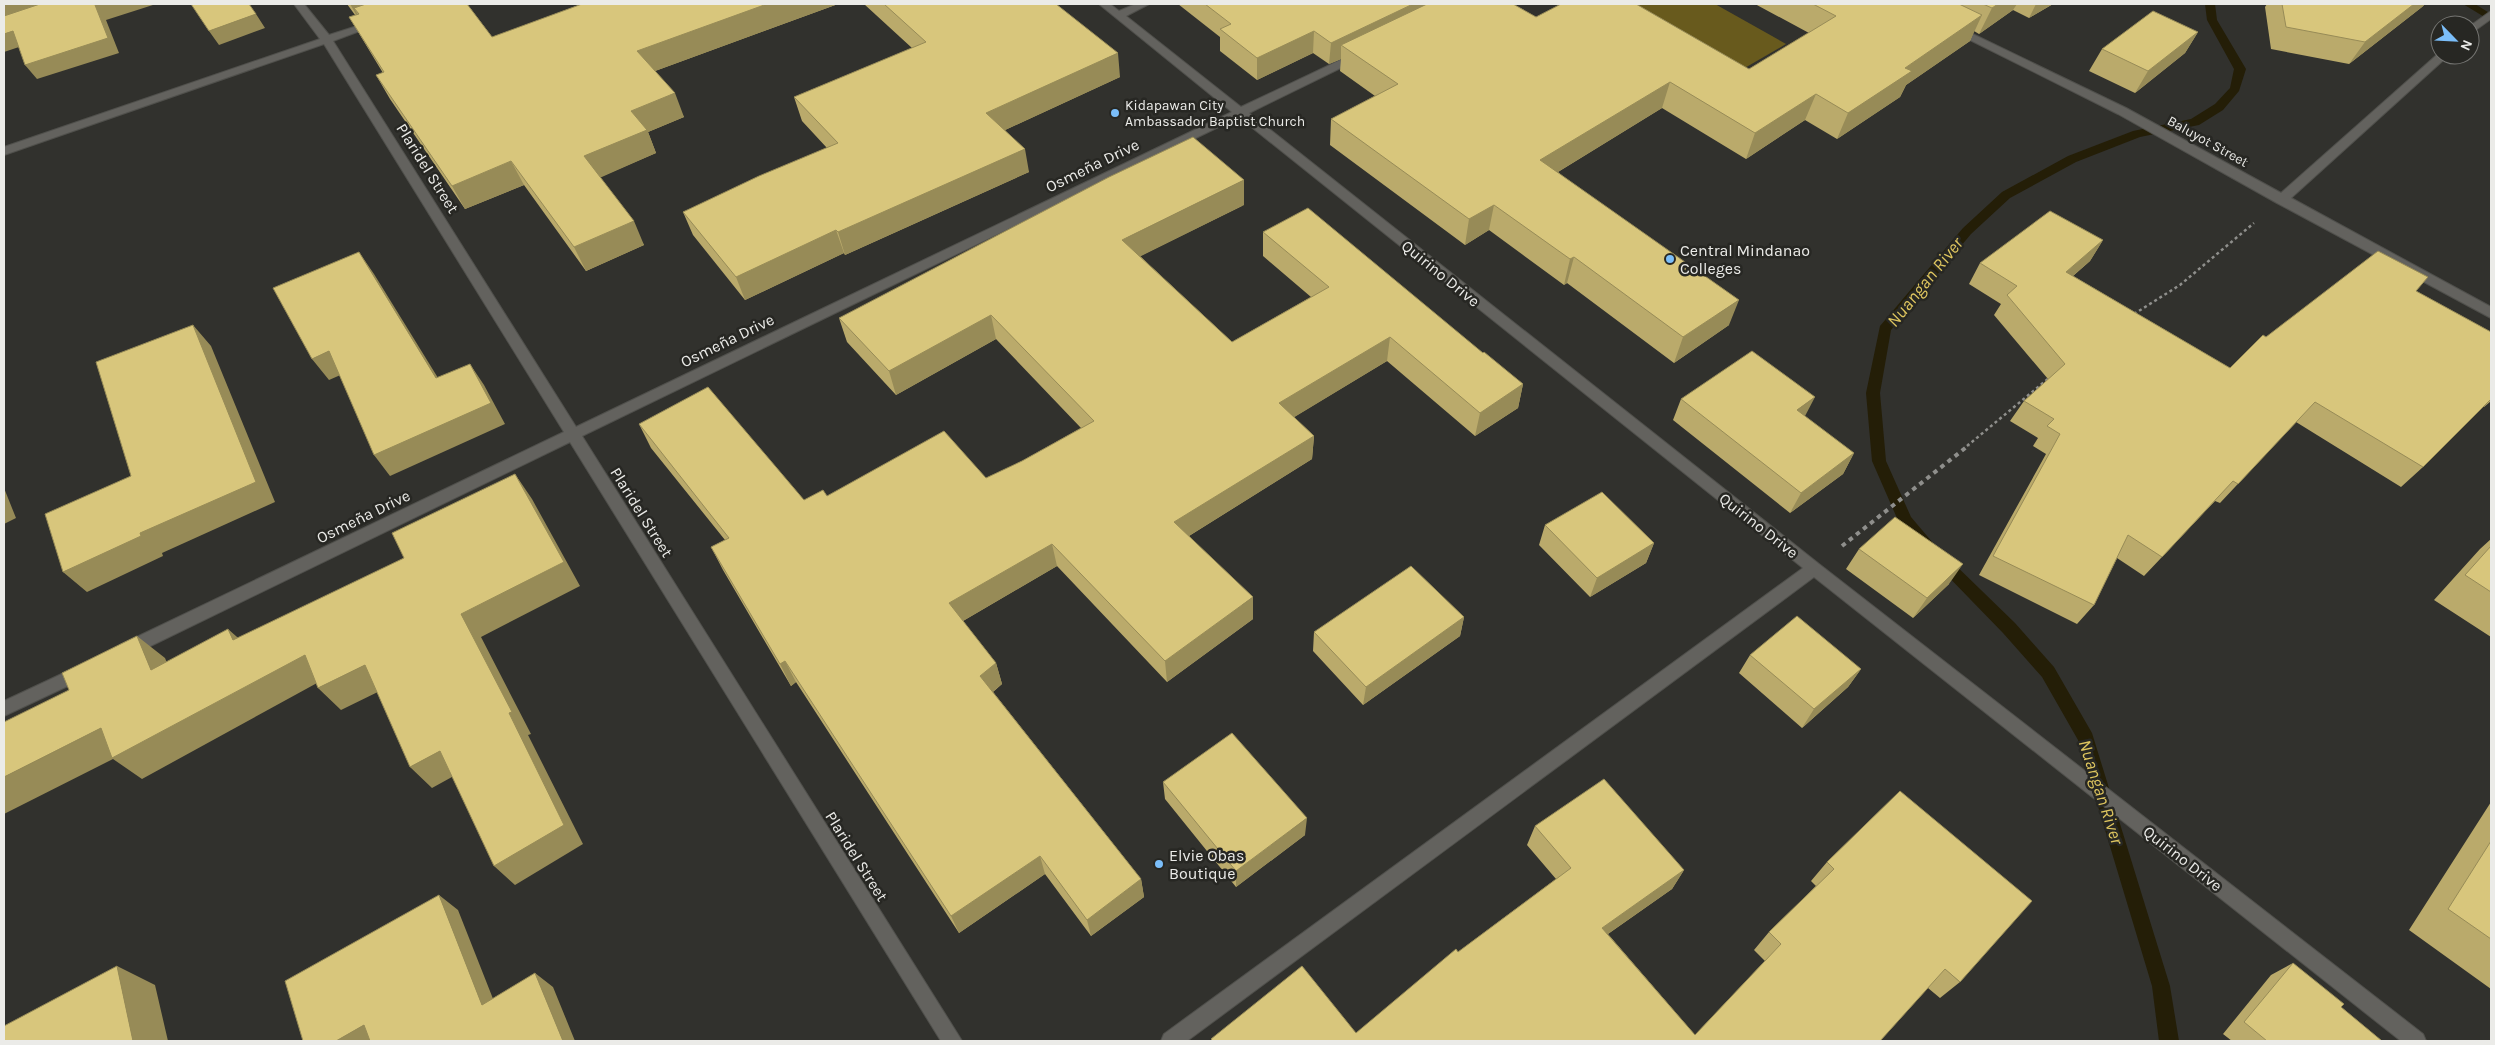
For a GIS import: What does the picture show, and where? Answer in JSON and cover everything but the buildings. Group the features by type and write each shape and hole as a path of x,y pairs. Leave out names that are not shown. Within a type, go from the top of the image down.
{"street":[{"name":"Plaridel Street","path":"299,4 327,40 952,1041"},
{"name":"Quirino Drive","path":"1104,4 1814,568 2416,1041"},
{"path":"1119,15 1144,4"},
{"path":"2480,23 2491,14"},
{"path":"4,152 389,19"},
{"name":"Baluyot Street","path":"1941,21 2192,148 2281,200 2491,313"},
{"name":"Osmeña Drive","path":"110,658 1371,50"},
{"path":"2281,200 2433,65"},
{"path":"1170,1041 1814,568"},
{"path":"4,709 93,666"}],"path":[{"path":"2133,315 2180,284 2281,200"},
{"path":"1847,542 1933,476 1990,425 2050,376"}],"shaded area":[{"path":"1608,4 1715,4 1786,44 1724,80"}],"waterway":[{"name":"Nuangan River","path":"1925,543 1905,521 1879,461 1873,393 1885,329 1967,231 2006,195 2072,159 2137,134 2195,122 2219,107 2235,89 2240,69 2231,50 2212,20 2210,4"},
{"path":"2468,4 2491,18"},
{"name":"Nuangan River","path":"1941,560 2009,628 2048,672 2086,738 2161,986 2169,1041"}],"place":[{"name":"Kidapawan City Ambassador Baptist Church","path":"1115,113"},
{"name":"Central Mindanao Colleges","path":"1670,259"},
{"name":"Elvie Obas Boutique","path":"1159,864"}]}
